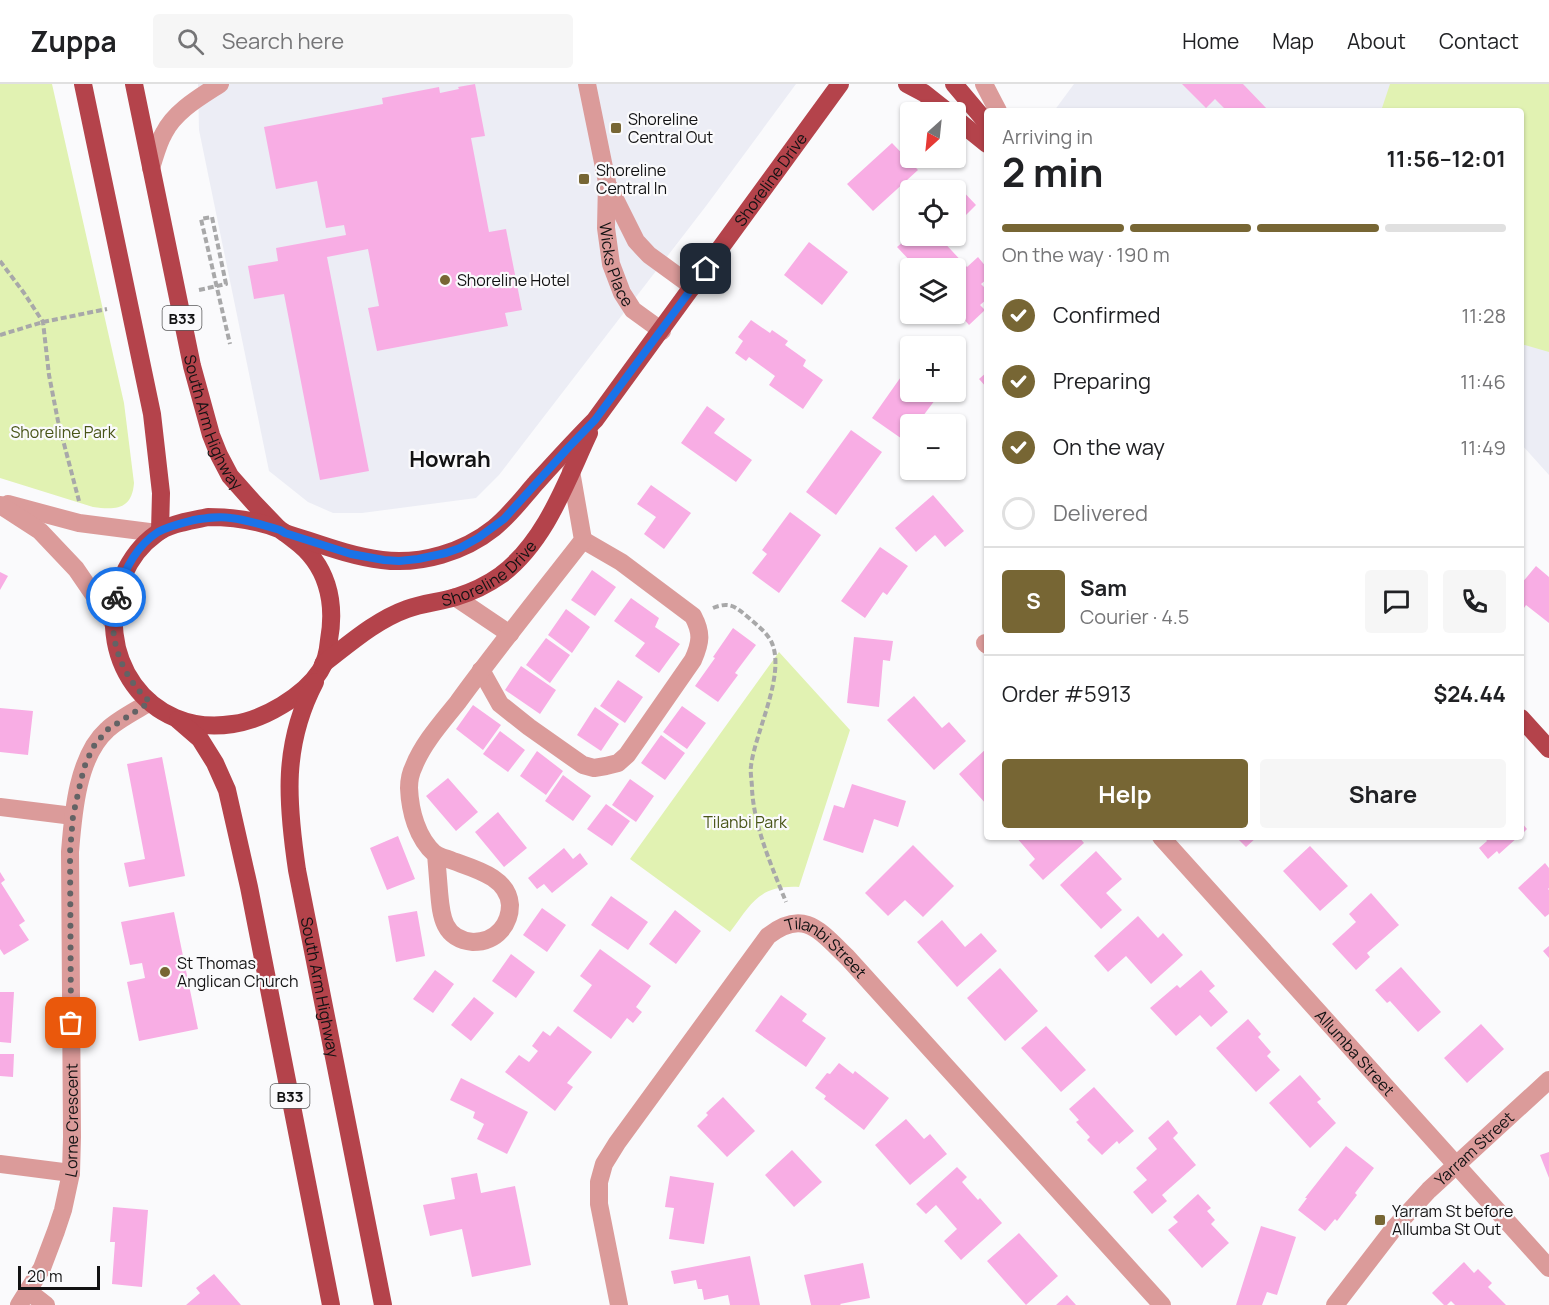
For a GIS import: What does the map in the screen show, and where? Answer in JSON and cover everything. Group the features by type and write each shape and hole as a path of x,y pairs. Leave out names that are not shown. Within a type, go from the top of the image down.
{"main road":[{"path":"83,84 152,414 161,493 159,532"},
{"name":"South Arm Highway","path":"134,84 192,366 211,435 230,476 283,532"},
{"path":"837,88 856,84"},
{"path":"907,84 935,102"},
{"path":"954,84 984,119"},
{"name":"Shoreline Drive","path":"159,532 183,522 208,518 246,520 351,554 384,560 418,559 453,550 478,538 504,519 595,420 837,88"},
{"path":"966,127 984,142"},
{"name":"Shoreline Drive","path":"176,718 214,726 251,720 269,713 301,691 321,668 357,638 392,616 408,609 455,597 486,584 501,574 517,561 545,523 595,420"},
{"name":"B33","path":"159,532 142,547 126,569 119,586 113,623 115,642 121,663 138,692 161,711 176,718 200,739 215,763 227,790 249,887 331,1305"},
{"name":"B33","path":"283,532 301,545 326,579 331,597 331,634 321,668"},
{"name":"South Arm Highway","path":"321,668 304,705 293,745 290,770 290,823 297,870 383,1305"},
{"path":"1524,721 1549,749"}],"street":[{"path":"151,168 164,132 180,113 220,84"},
{"name":"Wicks Place","path":"587,84 607,182 606,228 611,264 622,293 633,310 662,331"},
{"path":"984,84 996,108"},
{"name":"Wicks Place","path":"607,182 636,241 649,255 693,286"},
{"path":"436,855 440,910 443,922 450,931 460,938 480,942 500,932 510,913 510,902 506,891 499,882 488,875 436,855 423,838 415,822 410,805 409,783 413,766 422,751 481,670 583,540 571,471"},
{"path":"0,504 79,523 159,532"},
{"path":"0,504 40,531 76,569 113,623"},
{"path":"481,670 500,704 583,765 594,768 606,766 618,763 627,755 693,660 700,638 699,627 693,616 621,562 583,540"},
{"path":"455,597 510,634"},
{"name":"Lorne Crescent","path":"24,1298 42,1268 56,1231 71,1173 70,852 73,816 86,762 94,746 107,730 150,702"},
{"path":"0,807 73,816"},
{"name":"Allumba Street","path":"1164,840 1549,1268"},
{"name":"Tilanbi Street","path":"619,1305 599,1204 599,1182 604,1164 768,936 779,927 794,924 809,924 823,933 847,957 1162,1305"},
{"name":"Yarram Street","path":"1335,1305 1395,1227 1429,1190 1549,1080"},
{"path":"0,1164 71,1173"},
{"path":"24,1298 46,1305"}],"path":[{"path":"212,217 201,219 230,344"},
{"path":"0,261 43,322 49,375 58,421 79,499 79,523"},
{"path":"0,335 67,317"},
{"path":"693,616 723,604 736,607 765,633 772,644 775,670 751,767 752,792 756,820 794,924"}],"shaded area":[{"path":"198,84 796,84 706,206 499,475 476,498 362,513 333,513 308,502 269,471 199,130"},
{"path":"1074,84 1549,84 1549,475 1524,447 1524,108 1056,108"}],"green space":[{"name":"Shoreline Park","path":"0,84 52,84 124,403 134,483 130,499 115,508 93,507 0,478"},
{"path":"1390,84 1549,84 1549,352 1524,345 1524,108 1382,108"},
{"name":"Tilanbi Park","path":"779,652 850,730 799,887 785,887 765,893 751,904 730,932 630,859"}],"building":[{"name":"Shoreline Hotel","path":"475,84 485,136 471,138 489,232 506,229 522,310 505,313 508,326 377,351 368,308 379,306 368,249 327,257 369,471 320,480 284,294 254,299 248,266 278,261 276,248 346,235 344,225 326,228 317,181 276,189 264,127 383,104 382,98 439,87 440,93"},
{"path":"1182,84 1243,84 1266,108 1224,108 1215,99 1206,108"},
{"path":"892,143 900,151 900,168 918,170 907,180 900,180 900,186 873,211 847,184"},
{"path":"966,194 976,205 966,215"},
{"path":"809,242 848,272 822,305 784,275"},
{"path":"900,244 947,246 959,258 907,258 897,247"},
{"path":"978,257 984,264 984,282 981,284 984,287 984,302 980,305 984,311 969,325 966,322 966,266"},
{"path":"751,320 770,333 772,330 788,341 785,345 806,360 803,366 823,380 803,409 769,385 775,376 749,357 746,361 735,353 743,341 738,337"},
{"path":"984,375 984,385 979,379"},
{"path":"900,378 900,402 934,402 924,414 900,414 900,438 872,418"},
{"path":"707,406 725,419 714,433 752,460 736,482 681,443"},
{"path":"851,430 882,452 836,515 806,492"},
{"path":"651,485 691,513 664,549 644,534 656,517 637,504"},
{"path":"933,495 964,531 945,547 935,535 916,552 895,528"},
{"path":"790,512 821,535 779,593 752,573 767,554 762,550"},
{"path":"880,547 908,566 887,595 883,592 865,618 841,601"},
{"path":"1536,566 1549,577 1549,623 1526,605 1524,608 1524,580"},
{"path":"592,570 616,587 595,616 571,600"},
{"path":"0,572 8,576 0,590"},
{"path":"631,598 659,618 655,627 680,644 659,673 635,656 645,643 614,621"},
{"path":"566,609 590,627 572,653 548,635"},
{"path":"733,628 756,645 735,673 738,675 718,702 695,686"},
{"path":"854,637 893,641 890,661 883,660 879,707 847,703"},
{"path":"546,638 570,655 550,683 526,665"},
{"path":"521,666 556,690 540,714 505,690"},
{"path":"618,680 643,697 625,723 600,706"},
{"path":"914,696 942,728 949,722 966,741 934,770 887,720"},
{"path":"473,705 501,725 483,750 456,729"},
{"path":"682,706 706,723 687,749 663,732"},
{"path":"595,707 619,724 601,751 577,735"},
{"path":"0,708 33,711 28,755 0,752"},
{"path":"500,731 525,750 508,772 483,754"},
{"path":"661,735 685,753 665,780 641,763"},
{"path":"537,751 563,771 546,795 520,776"},
{"path":"984,751 984,802 959,774"},
{"path":"162,757 185,876 129,887 124,863 145,859 127,764"},
{"path":"563,775 591,796 573,821 545,801"},
{"path":"448,778 478,812 456,831 426,796"},
{"path":"630,779 654,796 636,822 612,805"},
{"path":"852,784 906,801 898,827 874,819 863,853 823,840 834,805 844,808"},
{"path":"606,804 630,821 612,846 587,829"},
{"path":"498,812 527,848 504,867 475,832"},
{"path":"398,836 415,879 387,890 370,848"},
{"path":"1019,840 1082,840 1084,843 1043,880 1029,865 1035,859"},
{"path":"1239,840 1254,840 1246,847"},
{"path":"1515,840 1499,854 1497,851 1488,859 1479,848 1487,841"},
{"path":"913,845 954,886 923,917 905,900 888,916 865,893"},
{"path":"1310,846 1348,886 1320,911 1283,871"},
{"path":"564,848 573,859 580,853 588,864 552,893 544,884 537,889 528,878"},
{"path":"1096,851 1122,879 1106,893 1122,910 1101,929 1060,885"},
{"path":"1545,863 1549,868 1549,914 1545,917 1518,888"},
{"path":"0,872 5,880 1,883 25,921 19,925 29,940 4,955 0,949"},
{"path":"1371,893 1399,925 1367,953 1370,957 1356,970 1332,944 1356,922 1349,914"},
{"path":"611,896 648,922 628,950 591,925"},
{"path":"542,908 566,925 547,952 523,935"},
{"path":"675,910 701,931 676,964 649,944"},
{"path":"417,911 425,956 396,962 388,916"},
{"name":"St Thomas Anglican Church","path":"174,912 198,1029 139,1041 127,982 145,978 142,963 130,965 121,922"},
{"path":"1138,916 1158,938 1163,933 1183,955 1151,984 1126,956 1108,972 1094,956"},
{"path":"942,920 965,947 981,933 997,951 957,987 917,942"},
{"path":"1549,946 1549,958 1543,951"},
{"path":"600,949 651,986 636,1007 642,1012 633,1023 627,1018 611,1039 573,1011 592,985 580,976"},
{"path":"511,954 535,972 516,998 492,981"},
{"path":"1401,967 1441,1012 1418,1032 1390,1001 1387,1003 1375,990"},
{"path":"1000,968 1038,1011 1005,1041 967,998"},
{"path":"435,970 454,984 433,1013 413,999"},
{"path":"1201,970 1215,986 1209,991 1228,1012 1211,1027 1200,1015 1176,1036 1150,1008 1177,985 1180,988"},
{"path":"0,992 14,992 11,1043 0,1042"},
{"path":"781,995 807,1014 802,1021 826,1038 806,1067 755,1031"},
{"path":"474,997 494,1013 471,1041 451,1025"},
{"path":"1248,1019 1261,1034 1258,1037 1271,1052 1267,1056 1280,1070 1256,1092 1216,1048"},
{"path":"1481,1024 1504,1049 1467,1083 1444,1058"},
{"path":"558,1026 592,1052 567,1083 573,1087 555,1111 505,1072 519,1055 529,1062 538,1051 532,1046 543,1031 550,1036"},
{"path":"1046,1026 1086,1070 1061,1092 1021,1048"},
{"path":"0,1054 14,1054 13,1077 0,1076"},
{"path":"839,1063 853,1074 855,1071 889,1098 864,1130 824,1099 826,1096 815,1088"},
{"path":"1300,1075 1321,1099 1317,1102 1336,1123 1310,1148 1269,1103"},
{"path":"461,1078 528,1112 507,1154 477,1139 484,1124 473,1118 475,1112 450,1100"},
{"path":"1094,1087 1134,1131 1119,1144 1117,1141 1102,1155 1087,1140 1090,1137 1076,1122 1079,1120 1069,1109"},
{"path":"723,1097 755,1131 727,1157 697,1126 708,1115 706,1113"},
{"path":"906,1119 924,1139 930,1134 947,1154 910,1185 875,1145"},
{"path":"1168,1120 1178,1133 1173,1138 1196,1165 1162,1195 1167,1201 1152,1214 1133,1192 1147,1180 1136,1168 1157,1149 1148,1138"},
{"path":"1346,1146 1374,1168 1337,1221 1335,1219 1325,1231 1298,1210"},
{"path":"792,1150 822,1182 794,1207 765,1175"},
{"path":"1549,1152 1549,1178 1540,1155"},
{"path":"957,1167 967,1177 962,1182 1002,1223 961,1260 944,1241 957,1229 936,1205 926,1214 916,1204"},
{"path":"477,1173 481,1193 515,1186 531,1265 472,1277 462,1229 430,1236 423,1205 455,1199 451,1178"},
{"path":"670,1176 714,1183 704,1244 669,1239 674,1208 665,1207"},
{"path":"1198,1194 1211,1208 1207,1211 1215,1220 1211,1224 1229,1243 1202,1268 1168,1230 1178,1222 1173,1217"},
{"path":"113,1207 148,1210 142,1287 112,1284 115,1242 110,1242"},
{"path":"1261,1226 1296,1237 1277,1295 1267,1292 1262,1305 1236,1305"},
{"path":"1019,1233 1058,1276 1026,1305 987,1261"},
{"path":"750,1256 760,1305 730,1305 728,1295 704,1300 702,1289 698,1289 696,1280 674,1284 671,1271"},
{"path":"1464,1262 1474,1273 1478,1269 1492,1283 1488,1287 1506,1305 1455,1305 1451,1301 1444,1305 1432,1293"},
{"path":"863,1263 870,1298 841,1305 811,1305 804,1275"},
{"path":"214,1274 241,1305 186,1305 200,1293 196,1288"},
{"path":"1067,1295 1076,1305 1056,1305"}],"way so far":[{"path":"71,1023 70,852 73,816 81,780 94,746 107,730 150,702 138,692 121,663 113,623 116,597"}],"place":[{"name":"Shoreline Central Out","path":"616,128"},
{"name":"Shoreline Central In","path":"584,179"},
{"name":"Shoreline Hotel","path":"445,280"},
{"name":"St Thomas Anglican Church","path":"165,972"},
{"name":"Yarram St before Allumba St Out","path":"1380,1220"}],"district":[{"name":"Howrah","path":"450,459"}],"route":[{"path":"116,597 126,569 142,547 160,531 183,522 228,517 246,520 351,554 399,561 446,553 478,538 504,519 595,420 706,269"}]}
